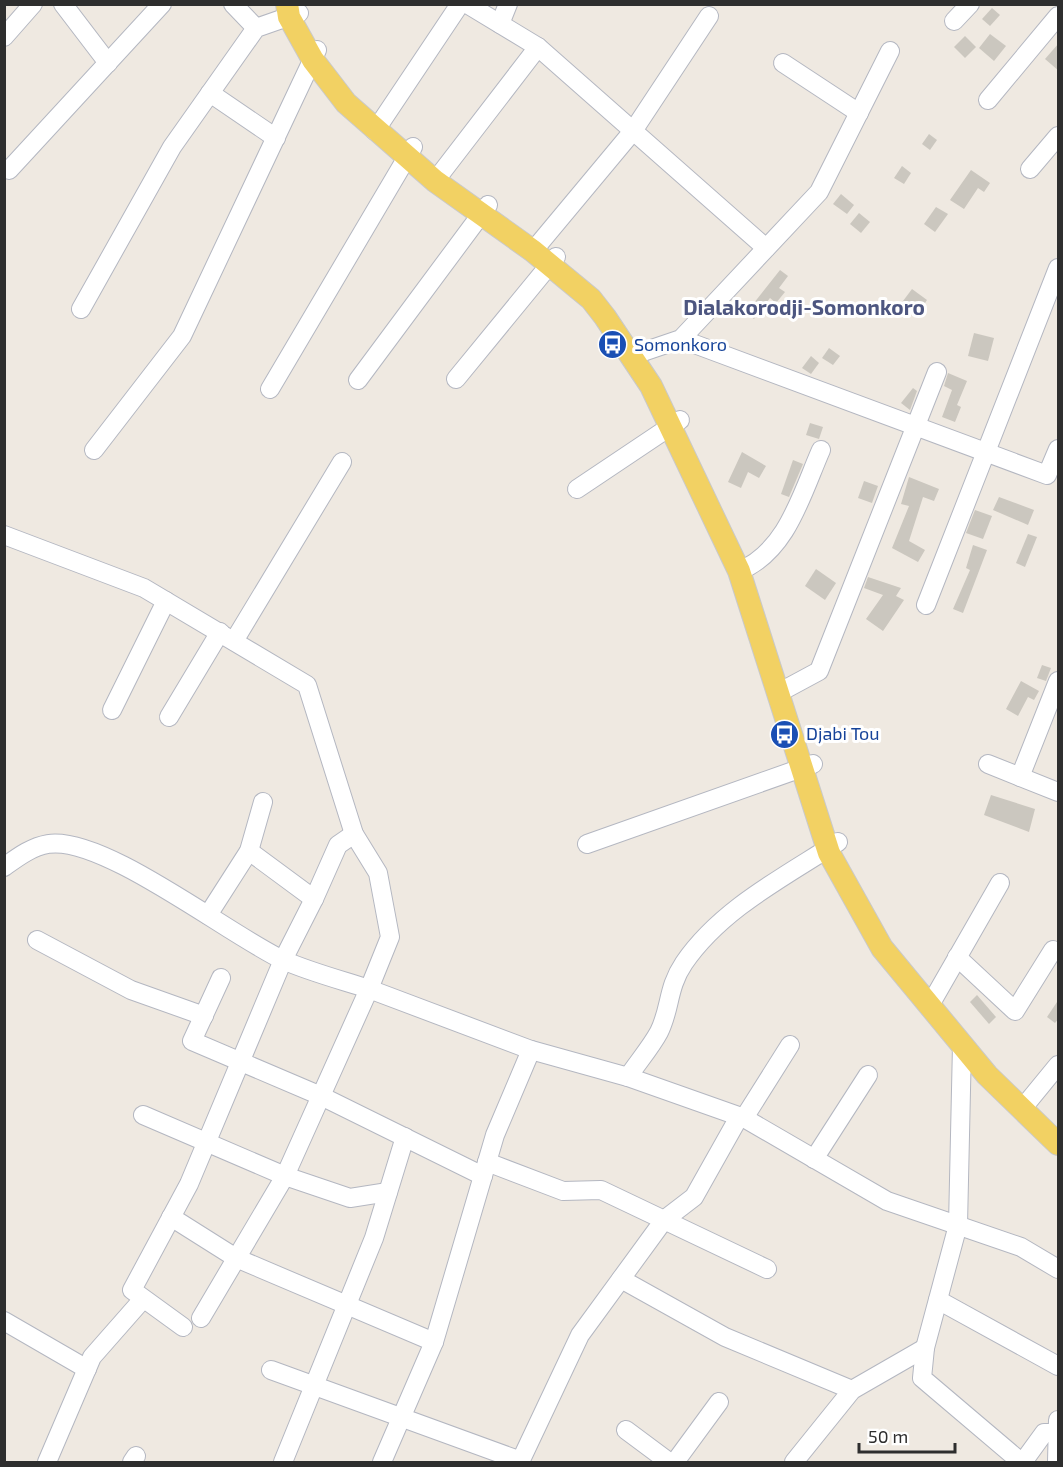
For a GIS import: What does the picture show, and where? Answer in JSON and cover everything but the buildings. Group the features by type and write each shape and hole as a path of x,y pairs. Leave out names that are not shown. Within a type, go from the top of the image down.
{"main road":[{"path":"293,10 315,55 346,103 379,126 439,176 545,254 591,299 636,354 651,386 675,423 744,569 833,845 882,948 995,1067 1059,1144"},
{"path":"933,1000 963,1045 987,1075 1059,1128"}],"street":[{"path":"4,37 33,4"},
{"path":"63,4 108,63"},
{"path":"9,170 162,4"},
{"path":"233,4 256,28"},
{"path":"379,126 460,4"},
{"path":"467,4 538,47 766,248"},
{"path":"500,24 508,4"},
{"path":"954,21 970,4"},
{"path":"81,309 172,147 256,28 293,10"},
{"path":"456,379 633,131 709,16"},
{"path":"988,100 1059,16"},
{"path":"439,176 538,47"},
{"path":"636,354 681,339 819,192 890,51"},
{"path":"94,450 182,336 315,55"},
{"path":"783,63 859,113"},
{"path":"210,93 276,138"},
{"path":"1030,169 1059,136"},
{"path":"270,389 410,152"},
{"path":"358,380 485,210"},
{"path":"926,605 1059,268"},
{"path":"681,339 1047,475 1059,449"},
{"path":"784,690 819,671 937,372"},
{"path":"577,489 675,423"},
{"path":"744,569 782,537 821,450"},
{"path":"169,717 227,636 342,462"},
{"path":"4,535 144,588 307,684 354,834 378,873 390,937 285,1176 201,1318"},
{"path":"112,710 166,601"},
{"path":"1020,777 1059,681"},
{"path":"988,764 1059,792"},
{"path":"587,844 808,765"},
{"path":"208,915 249,851 263,802"},
{"path":"183,1327 132,1290 171,1217 206,1143 283,960 338,845 354,834"},
{"path":"4,867 22,854 49,844 78,846 139,874 283,960 369,989 531,1050 628,1077 741,1118 886,1201 1022,1247 1059,1269"},
{"path":"628,1077 659,1032 666,1015 670,987 684,963 730,913 833,845"},
{"path":"249,851 314,899"},
{"path":"933,1000 1000,883"},
{"path":"37,940 131,990 204,1016"},
{"path":"957,957 1015,1011 1053,950"},
{"path":"221,978 192,1041 321,1096 405,1137 485,1169 563,1191 601,1190 767,1269"},
{"path":"270,1370 520,1462 580,1335 664,1220 694,1197 741,1118 790,1045"},
{"path":"963,1045 958,1225 925,1348 922,1378 1022,1462 1044,1433 1058,1427 1057,1462"},
{"path":"382,1462 434,1342 495,1135 531,1050"},
{"path":"1026,1105 1059,1065"},
{"path":"814,1159 868,1075"},
{"path":"143,1115 285,1176 350,1197 388,1192"},
{"path":"283,1462 374,1238 405,1137"},
{"path":"171,1217 236,1258 434,1342"},
{"path":"621,1279 725,1337 852,1390"},
{"path":"47,1462 92,1357 143,1299"},
{"path":"938,1300 1059,1366"},
{"path":"4,1321 87,1369"},
{"path":"795,1462 852,1390 925,1348"},
{"path":"675,1462 719,1402"},
{"path":"626,1430 669,1462"}],"place":[{"name":"Somonkoro","path":"613,345"},
{"name":"Djabi Tou","path":"785,734"}],"district":[{"name":"Dialakorodji-Somonkoro","path":"804,308"}]}
